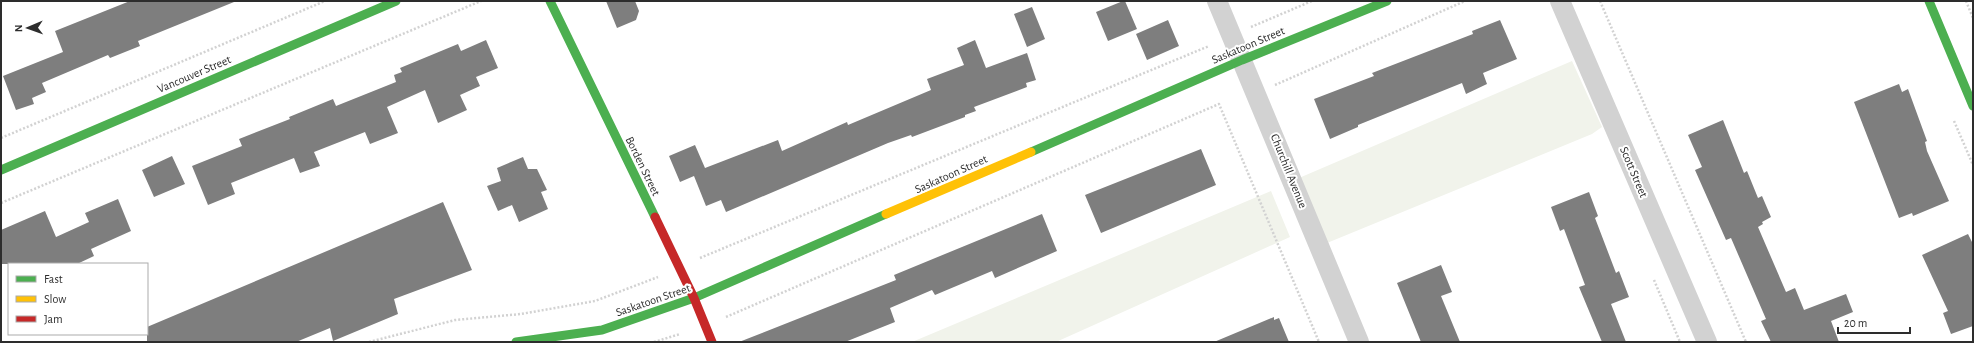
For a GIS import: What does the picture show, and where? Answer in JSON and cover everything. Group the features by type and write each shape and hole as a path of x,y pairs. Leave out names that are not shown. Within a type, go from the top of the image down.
{"street":[{"name":"Vancouver Street","path":"1,170 396,1"},
{"name":"Borden Street","path":"550,1 694,298 712,342"},
{"name":"Churchill Avenue","path":"1217,1 1359,342"},
{"name":"Saskatoon Street","path":"516,342 602,330 694,298 1242,60 1387,1"},
{"name":"Scott Street","path":"1560,1 1707,342"},
{"path":"1929,1 1973,106"}],"path":[{"path":"1,138 325,1"},
{"path":"1,203 481,1"},
{"path":"1250,27 1312,1"},
{"path":"1276,93 1274,86 1465,1"},
{"path":"1600,1 1746,342"},
{"path":"1966,1 1973,18"},
{"path":"694,261 1209,46"},
{"path":"726,324 724,318 1219,104 1319,342"},
{"path":"370,342 455,320 521,314 595,301 660,276"},
{"path":"654,342 680,334"}],"shaded area":[{"path":"1572,61 1602,127 1592,134 1327,243 1299,178"},
{"path":"1271,191 1290,237 1056,342 912,342"}],"building":[{"path":"130,1 234,2 138,41 140,46 110,58 108,55 42,83 46,92 32,98 34,104 16,110 3,76 63,52 55,31"},
{"path":"606,1 635,1 639,11 636,20 617,28"},
{"path":"1125,1 1137,29 1108,41 1096,12"},
{"path":"1032,7 1045,39 1027,47 1014,14"},
{"path":"1168,20 1179,46 1147,60 1136,34"},
{"path":"1500,20 1517,59 1483,73 1487,84 1466,94 1462,83 1358,125 1358,127 1330,139 1314,99 1374,76 1372,73 1473,34 1472,31"},
{"path":"486,40 498,68 476,77 480,86 460,95 467,110 438,123 425,90 387,107 398,133 370,144 365,132 314,152 320,166 300,173 294,158 231,183 235,194 208,205 192,166 242,146 239,139 290,119 289,117 333,99 336,106 396,82 394,75 402,72 400,68 458,44 461,51"},
{"path":"975,40 986,68 1027,53 1036,80 1026,83 1027,87 974,107 976,111 965,115 965,117 912,137 911,135 888,143 726,212 721,200 706,206 694,176 680,182 669,156 695,145 705,168 778,140 782,151 847,122 848,125 931,90 927,79 964,65 957,48"},
{"path":"1899,84 1902,92 1908,89 1927,141 1925,142 1927,151 1949,201 1913,216 1912,213 1899,218 1854,102"},
{"path":"1723,120 1744,173 1747,171 1758,198 1762,196 1771,217 1762,222 1763,224 1758,227 1786,292 1795,288 1804,310 1846,294 1853,312 1831,321 1839,342 1771,342 1761,321 1766,319 1731,238 1726,240 1695,170 1702,167 1688,135"},
{"path":"1201,149 1216,185 1101,233 1085,195"},
{"path":"172,156 185,184 154,197 142,170"},
{"path":"523,157 528,169 537,169 547,190 541,192 548,209 519,222 512,205 498,211 487,186 501,181 497,168"},
{"path":"1589,192 1598,216 1595,218 1616,273 1619,271 1629,297 1611,304 1626,342 1602,342 1579,287 1585,285 1564,229 1560,231 1551,207"},
{"path":"118,199 131,231 91,249 94,256 79,263 1,264 1,230 45,211 56,237 89,222 85,213"},
{"path":"443,202 472,270 394,299 398,314 333,341 330,328 296,342 147,342 148,327"},
{"path":"1042,214 1057,251 995,278 992,271 935,295 932,290 890,308 895,322 845,342 739,342 896,280 894,275"},
{"path":"1968,234 1973,244 1973,326 1951,334 1943,313 1948,311 1922,255"},
{"path":"1441,265 1452,292 1441,296 1460,342 1421,342 1397,283"},
{"path":"1274,317 1274,320 1279,318 1289,342 1214,342"}],"traffic: fast":[{"path":"1,170 396,1"},
{"path":"550,1 655,217"},
{"path":"1031,152 1242,60 1387,1"},
{"path":"1929,1 1973,106"},
{"path":"516,342 602,330 694,298 886,214"}],"traffic: slow":[{"path":"886,214 1031,152"}],"traffic: jam":[{"path":"655,217 694,298 712,342"}]}
